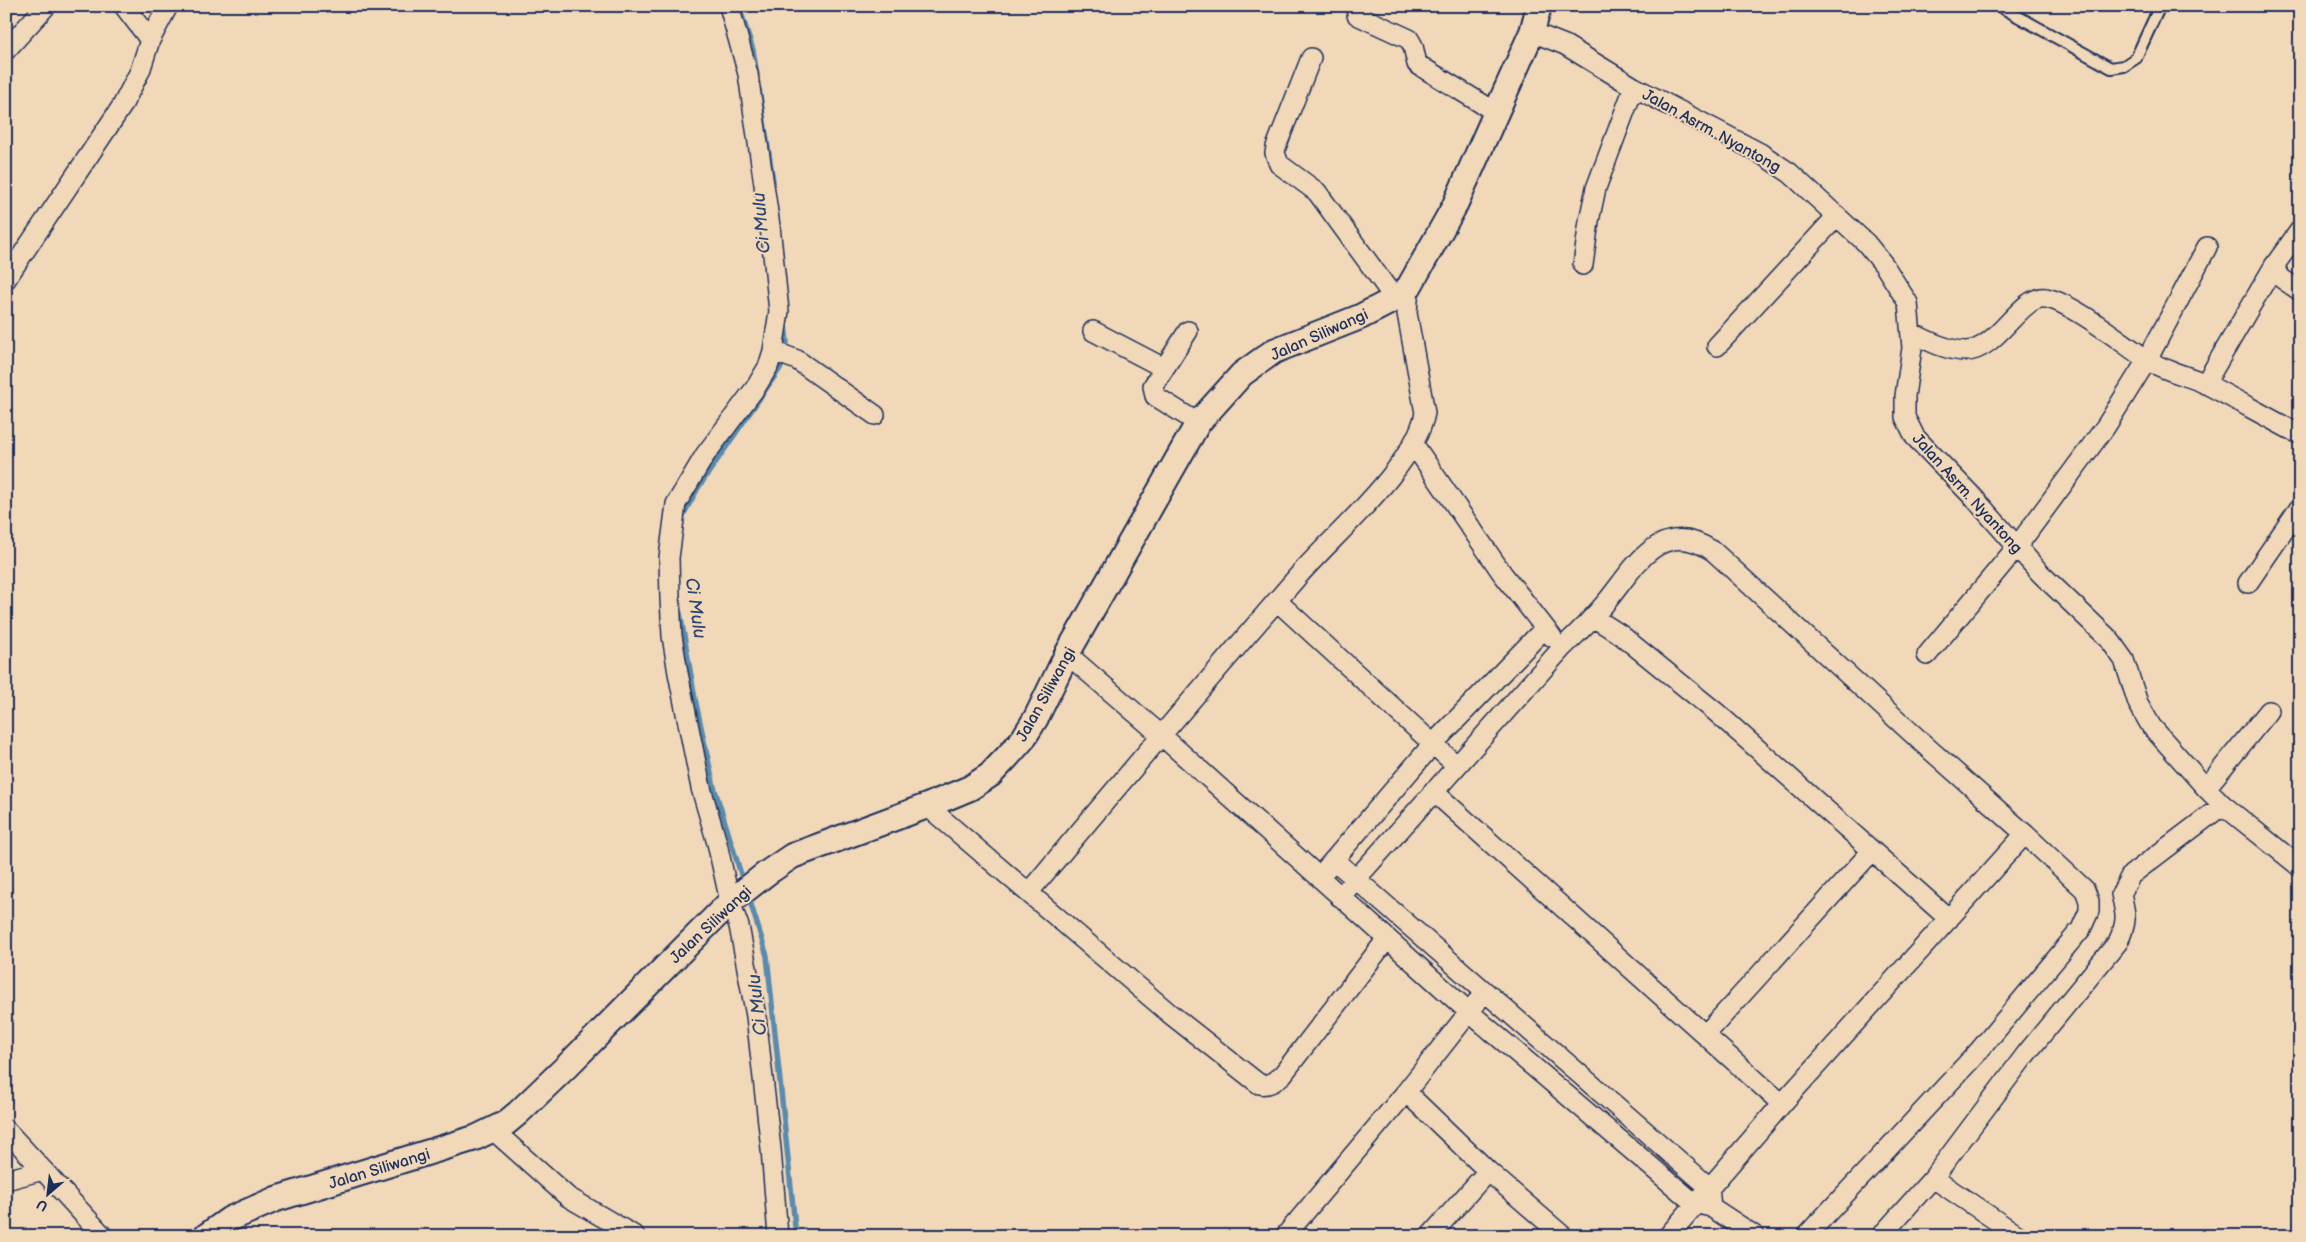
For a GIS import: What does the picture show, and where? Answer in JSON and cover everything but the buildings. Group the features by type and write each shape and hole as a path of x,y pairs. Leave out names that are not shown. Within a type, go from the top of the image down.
{"street":[{"path":"6,50 46,6"},
{"path":"124,6 150,40"},
{"path":"6,279 122,106 140,71 150,40 168,6"},
{"path":"728,6 748,74 770,226 779,311 774,352 768,366 756,387 705,456 676,504 668,558 672,636 678,673 702,796 717,843 730,901 738,926 756,1016 769,1130 778,1236"},
{"path":"1402,293 1454,207 1532,32 1539,6"},
{"path":"1357,15 1409,40 1413,46 1417,64 1497,113"},
{"name":"Jalan Asrm. Nyantong","path":"1532,32 1565,44 1634,87 1760,154 1790,173 1866,243 1884,265 1908,303 1912,333 1909,380 1905,396 1905,416 1915,437 1975,499 2016,548 2109,640 2124,660 2138,703 2151,726 2206,788 2223,805 2300,867"},
{"path":"1029,892 1277,601 1390,477 1414,446 1422,428 1426,413 1408,313 1402,293 1317,192 1282,168 1276,158 1276,147 1311,58"},
{"path":"1583,266 1596,188 1634,87"},
{"path":"1717,346 1837,216"},
{"path":"2205,384 2274,266 2300,230"},
{"path":"1927,655 2016,548 2106,426 2148,360 2207,248"},
{"path":"2274,266 2281,278 2300,291"},
{"name":"Jalan Siliwangi","path":"206,1236 230,1219 276,1199 475,1138 506,1123 567,1066 730,901 766,873 792,856 927,806 970,788 990,775 1023,739 1036,718 1067,654 1198,423 1242,374 1274,350 1360,317 1402,293"},
{"path":"1912,333 1955,349 1967,351 1980,348 1996,337 2032,302 2043,298 2056,301 2118,337 2148,360 2205,384 2300,434"},
{"path":"1093,331 1164,368"},
{"path":"1188,331 1153,386 1155,396 1198,423"},
{"path":"774,352 797,360 875,415"},
{"path":"1414,446 1502,573 1544,629 1563,647"},
{"path":"2248,583 2300,507"},
{"path":"1340,897 1563,647 1593,617 1639,559 1655,546 1669,541 1700,542 1727,564 1928,748 2026,834 2085,890 2089,901 2089,911 2081,929 1978,1052 1806,1236"},
{"path":"1277,601 1456,766"},
{"path":"1593,617 1621,635 1718,713 1949,919"},
{"path":"1318,877 1432,745 1544,629"},
{"path":"1067,654 1161,735 1469,1012 1702,1205 1755,1236"},
{"path":"2206,788 2269,711"},
{"path":"1433,792 1782,1104"},
{"path":"1881,1236 1933,1178 2026,1054 2118,942 2127,918 2121,894 2131,875 2223,805"},
{"path":"927,806 1169,1013 1259,1084 1266,1086 1273,1083 1283,1074 1387,939"},
{"path":"1668,1236 1702,1205 1709,1187 2026,834"},
{"path":"1705,1034 1872,851"},
{"path":"1334,860 1709,1187"},
{"path":"1285,1236 1406,1092 1486,992"},
{"path":"1564,1092 1581,1075"},
{"path":"1406,1092 1488,1171 1563,1236"},
{"path":"6,1130 103,1236"},
{"path":"494,1130 568,1197 634,1236"},
{"path":"6,1180 43,1170"},
{"path":"1430,1236 1488,1171"},
{"path":"1933,1178 2019,1236"}],"lane":[{"path":"2000,6 2110,68 2124,66 2136,58 2159,8"}],"waterway":[{"name":"Ci Mulu","path":"739,6 753,50 757,75"},
{"name":"Ci Mulu","path":"759,89 773,181"},
{"name":"Ci Mulu","path":"682,517 698,488 781,367 787,342 785,325"},
{"name":"Ci Mulu","path":"680,613 695,699 714,787 744,884"},
{"name":"Ci Mulu","path":"748,895 767,956 796,1236"}]}
